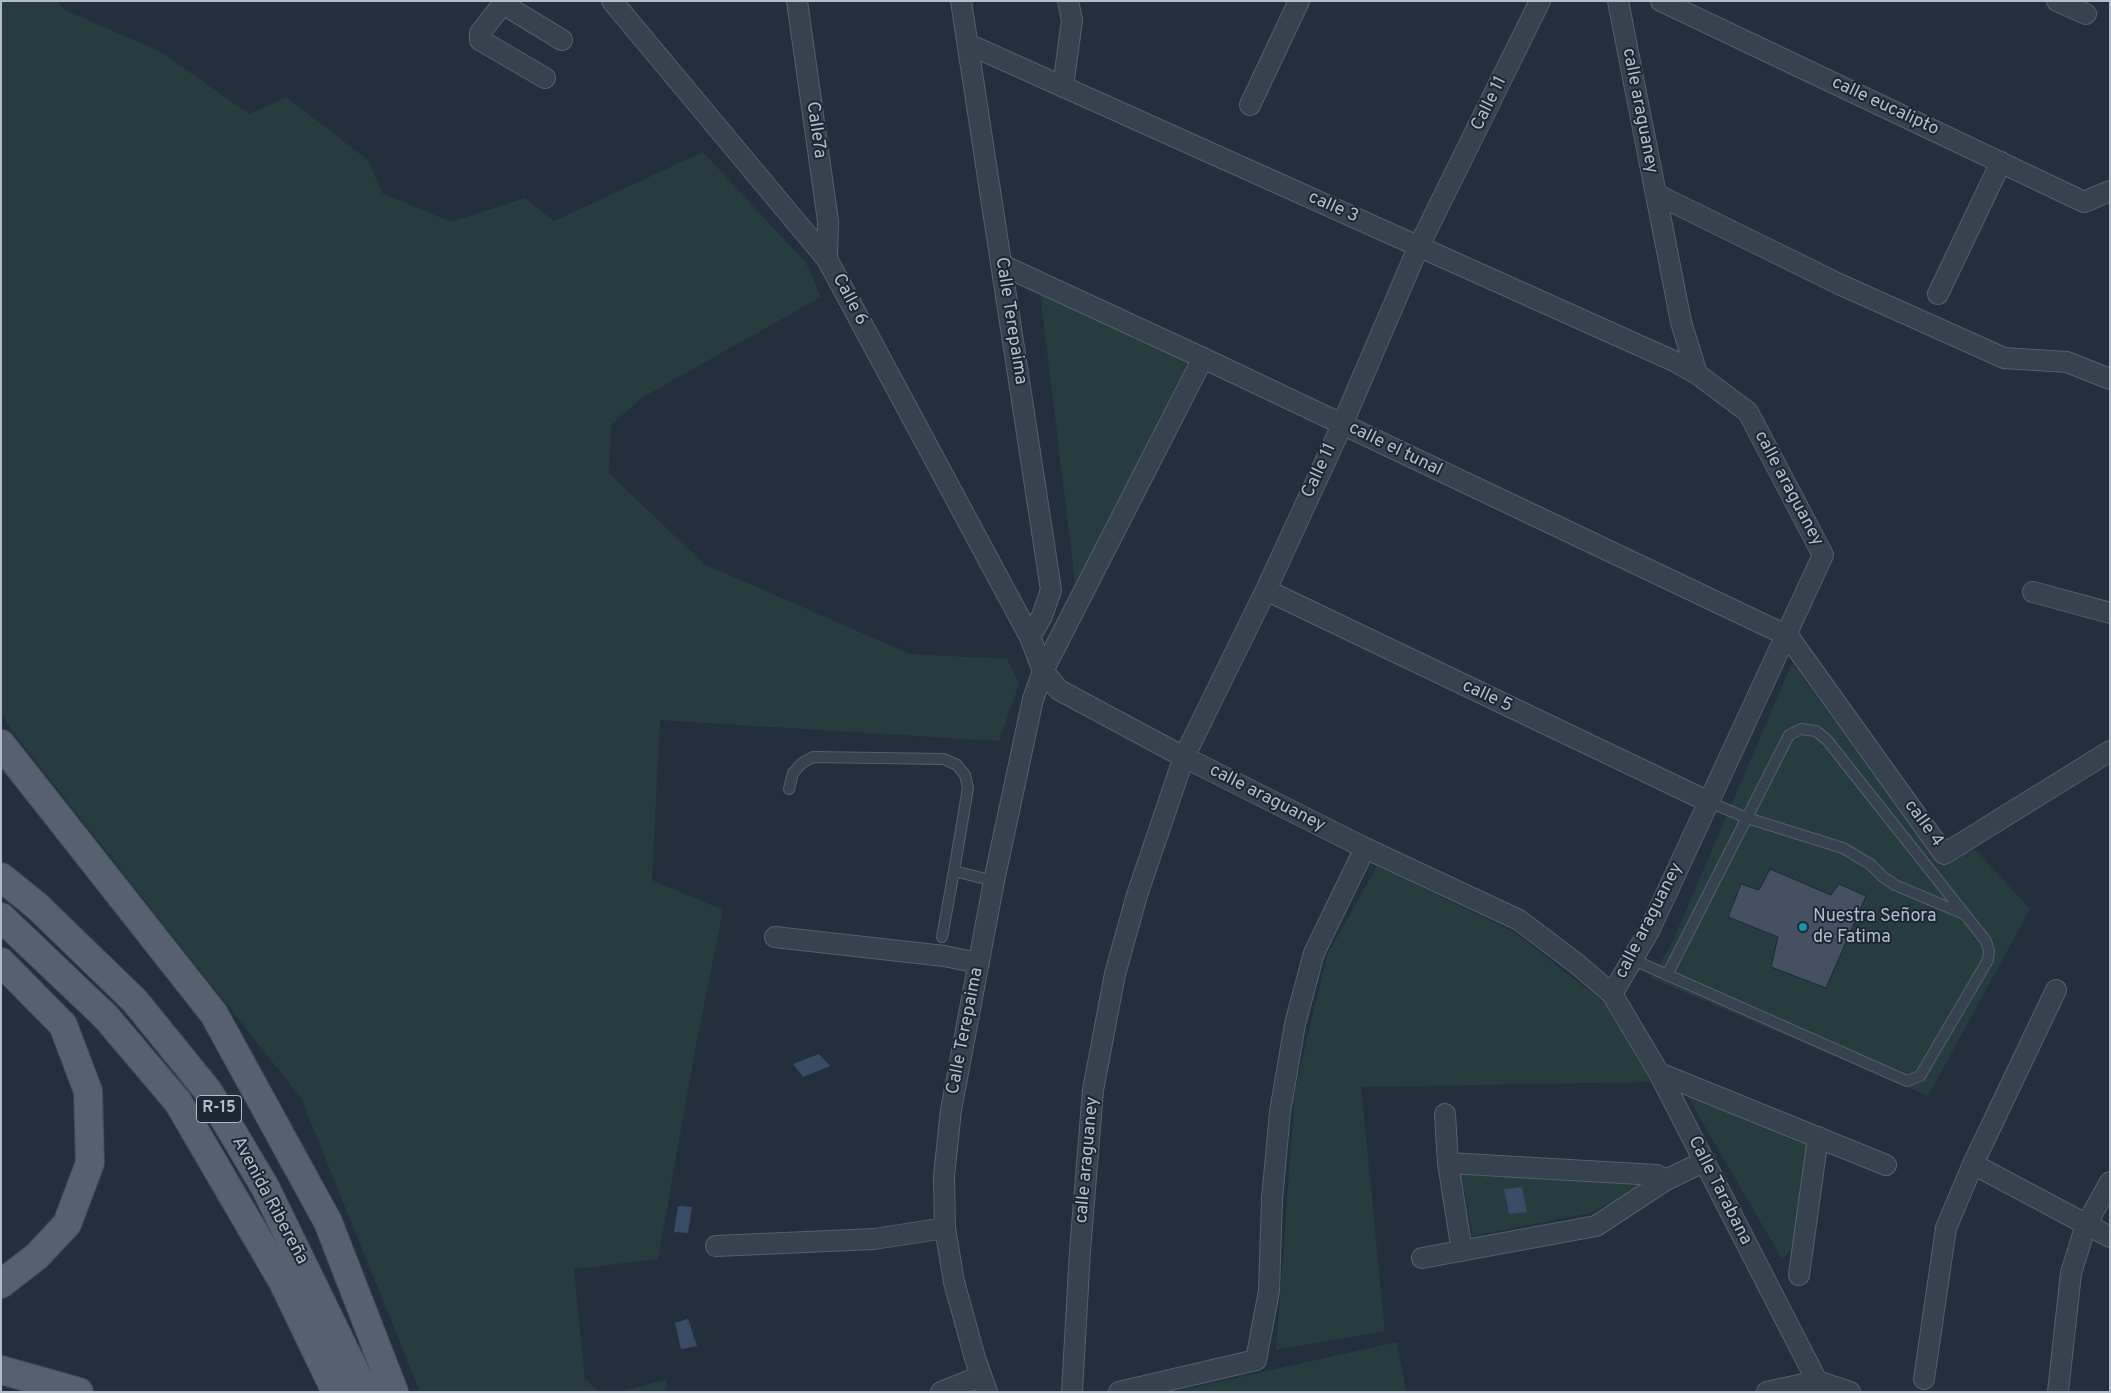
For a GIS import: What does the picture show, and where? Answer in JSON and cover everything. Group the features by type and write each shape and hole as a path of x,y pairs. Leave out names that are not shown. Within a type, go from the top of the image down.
{"main road":[{"path":"1,744 214,1014 328,1222 394,1392"},
{"name":"Avenida Ribereña","path":"1,877 37,906 135,1001 208,1091 265,1187 365,1392"},
{"name":"Avenida Ribereña","path":"1,917 106,1017 178,1102 283,1282 336,1392"},
{"path":"1,962 63,1025 88,1091 90,1163 67,1224 37,1256 1,1284"},
{"path":"1,1370 79,1392"}],"street":[{"name":"Calle 6","path":"612,1 827,259 1030,637"},
{"name":"Calle7a","path":"798,1 828,221 827,259"},
{"name":"Calle Terepaima","path":"962,1 1051,590 1042,616 1030,637"},
{"path":"1063,87 1070,10 1083,1"},
{"path":"1250,104 1300,1"},
{"name":"Calle 11","path":"1184,757 1266,590 1342,425 1418,248 1540,1"},
{"name":"calle araguaney","path":"1072,1392 1080,1251 1094,1090 1114,974 1137,895 1184,757 1365,848 1519,920 1577,964 1612,994 1649,932 1788,636 1823,555 1748,412 1697,374 1680,322 1618,1"},
{"name":"calle eucalipto","path":"1661,1 2084,202 2110,191"},
{"path":"2057,1 2086,14"},
{"path":"545,78 480,40 480,33 504,2 562,40"},
{"name":"calle 3","path":"968,44 1418,248 1676,362 1697,374"},
{"path":"1938,294 2001,162"},
{"path":"1656,194 1839,284 2004,358 2067,362 2110,379"},
{"name":"calle el tunal","path":"1002,265 1203,358 1788,636"},
{"name":"Calle Terepaima","path":"984,1384 954,1282 945,1228 944,1176 951,1110 994,881 1033,699 1043,671 1203,358"},
{"name":"calle 5","path":"1266,590 1709,802"},
{"path":"2033,592 2110,613"},
{"name":"calle 4","path":"1788,636 1944,854 2110,751"},
{"path":"1030,637 1043,671 1060,690 1184,757"},
{"path":"1119,1392 1256,1360 1269,1291 1272,1199 1280,1112 1295,1024 1314,953 1365,848"},
{"path":"775,937 944,956 979,963"},
{"path":"1924,1379 1946,1228 1972,1164 2056,990"},
{"name":"Calle Tarabana","path":"1612,994 1659,1073 1819,1386"},
{"path":"1659,1073 1886,1165"},
{"path":"1445,1114 1448,1163 1462,1251"},
{"path":"1799,1275 1818,1138"},
{"path":"1422,1258 1596,1226 1666,1180 1704,1162"},
{"path":"1448,1163 1657,1175 1666,1180"},
{"path":"1972,1164 2110,1237"},
{"path":"2058,1392 2071,1273 2086,1225 2110,1182"},
{"path":"716,1246 874,1239 945,1228"},
{"path":"941,1392 984,1384"},
{"path":"1766,1392 1819,1386 1850,1392"}],"lane":[{"path":"1632,959 1668,975 1907,1081 1920,1076 1988,960 1989,951 1986,941 1827,740 1816,731 1801,729 1789,735 1668,975"},
{"path":"789,789 793,773 802,762 813,757 944,759 957,765 965,775 968,788 942,937"},
{"path":"1709,802 1747,818 1843,848 1870,864 1883,877 1895,885 1965,914"},
{"path":"954,871 994,881"}],"green space":[{"path":"1,1 58,1 63,9 161,52 249,114 286,97 368,160 382,193 451,222 525,198 554,221 703,152 806,263 821,297 643,397 611,425 609,473 704,564 910,654 1007,659 1019,684 999,741 660,720 652,880 723,910 695,1050 658,1259 574,1269 585,1378 599,1392 420,1392 301,1098 16,736 1,714"},
{"path":"1040,294 1188,362 1075,590 1073,565"},
{"path":"1792,663 1941,866 1974,848 2030,909 1928,1096 1651,978 1671,945"},
{"path":"1377,866 1514,932 1606,1004 1651,1082 1361,1087 1385,1331 1276,1350 1295,1090 1327,955"},
{"path":"1686,1094 1809,1143 1792,1249 1782,1259"},
{"path":"1461,1174 1651,1183 1590,1213 1473,1236"},
{"path":"1397,1342 1406,1392 1173,1392"},
{"path":"667,1379 666,1392 619,1392"}],"water":[{"path":"819,1054 830,1066 803,1077 793,1064"},
{"path":"1522,1187 1527,1212 1509,1214 1504,1189"},
{"path":"678,1206 692,1207 688,1233 674,1232"},
{"path":"688,1319 697,1346 681,1349 675,1323"}],"building":[{"name":"Nuestra Señora de Fatima","path":"1770,869 1831,895 1839,884 1866,896 1826,988 1771,967 1778,937 1728,917 1741,884 1759,890"}],"place":[{"name":"Nuestra Señora de Fatima","path":"1803,927"}]}
